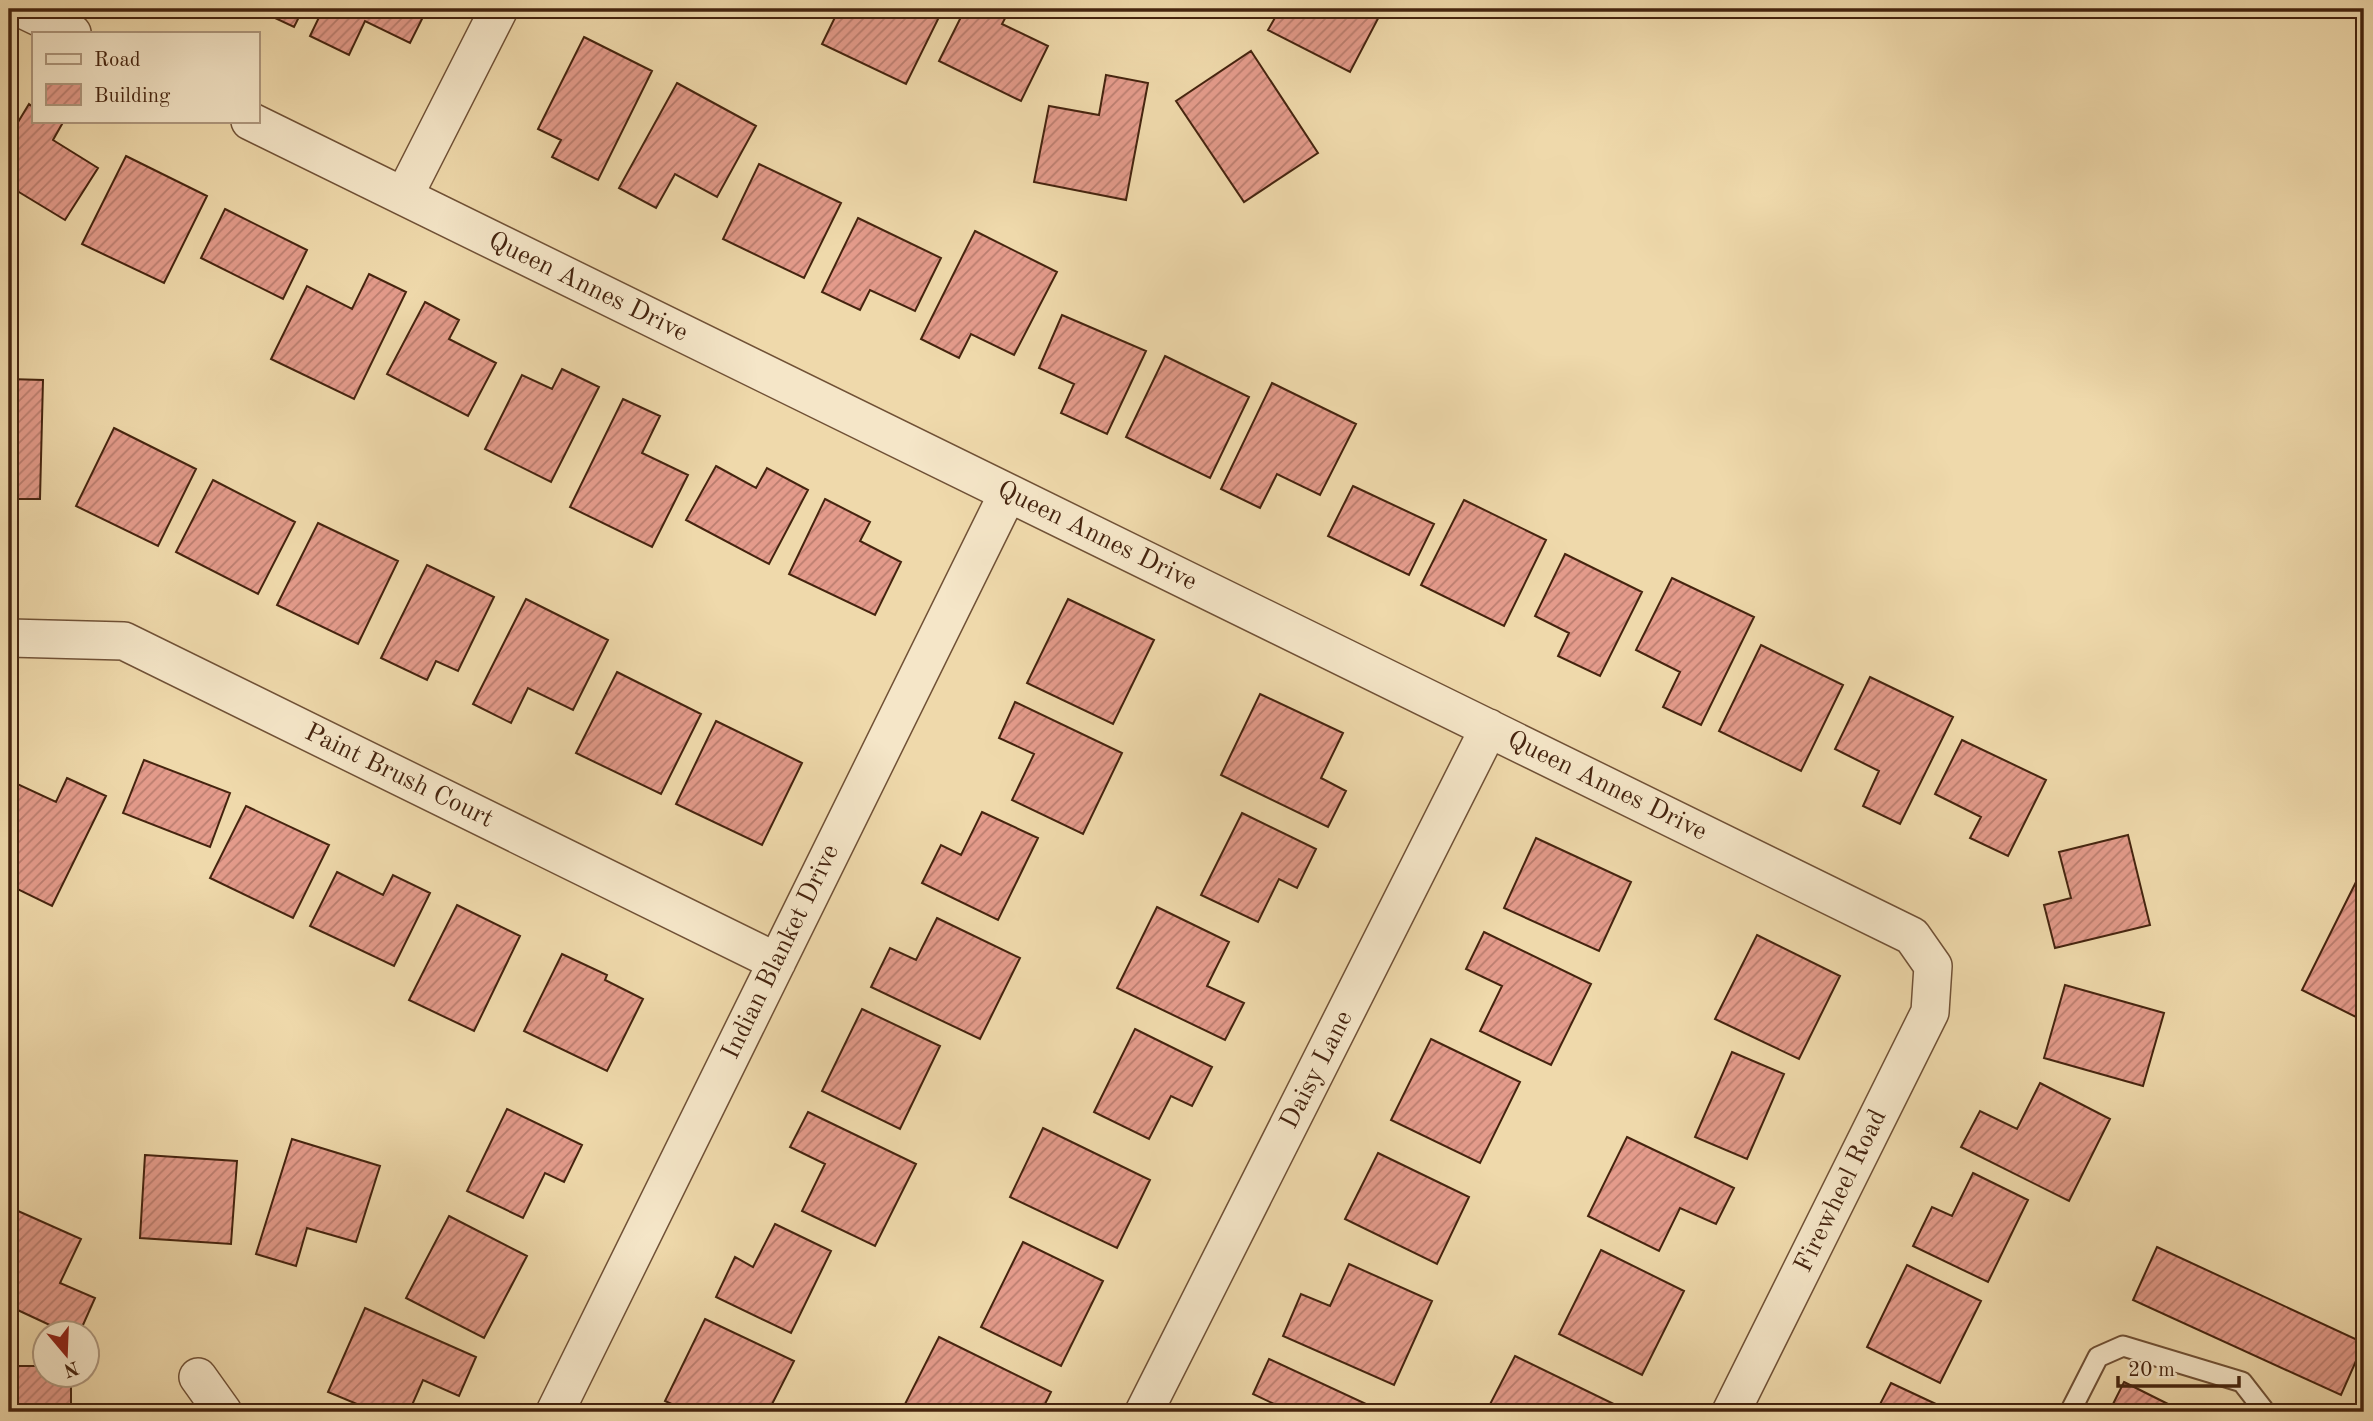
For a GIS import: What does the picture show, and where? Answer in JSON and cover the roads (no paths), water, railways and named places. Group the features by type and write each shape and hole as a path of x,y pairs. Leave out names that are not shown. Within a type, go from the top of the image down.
{"street":[{"path":"22,9 70,32"},
{"path":"404,196 499,9"},
{"name":"Queen Annes Drive","path":"252,122 1912,936 1933,966"},
{"name":"Indian Blanket Drive","path":"555,1412 1008,493"},
{"name":"Paint Brush Court","path":"10,638 124,641 777,962"},
{"name":"Daisy Lane","path":"1144,1412 1489,728"},
{"name":"Firewheel Road","path":"1731,1412 1930,1012 1933,966"},
{"path":"198,1377 223,1412"}],"lane":[{"path":"2070,1412 2098,1357 2123,1346 2242,1382 2263,1409 2262,1412"}]}
